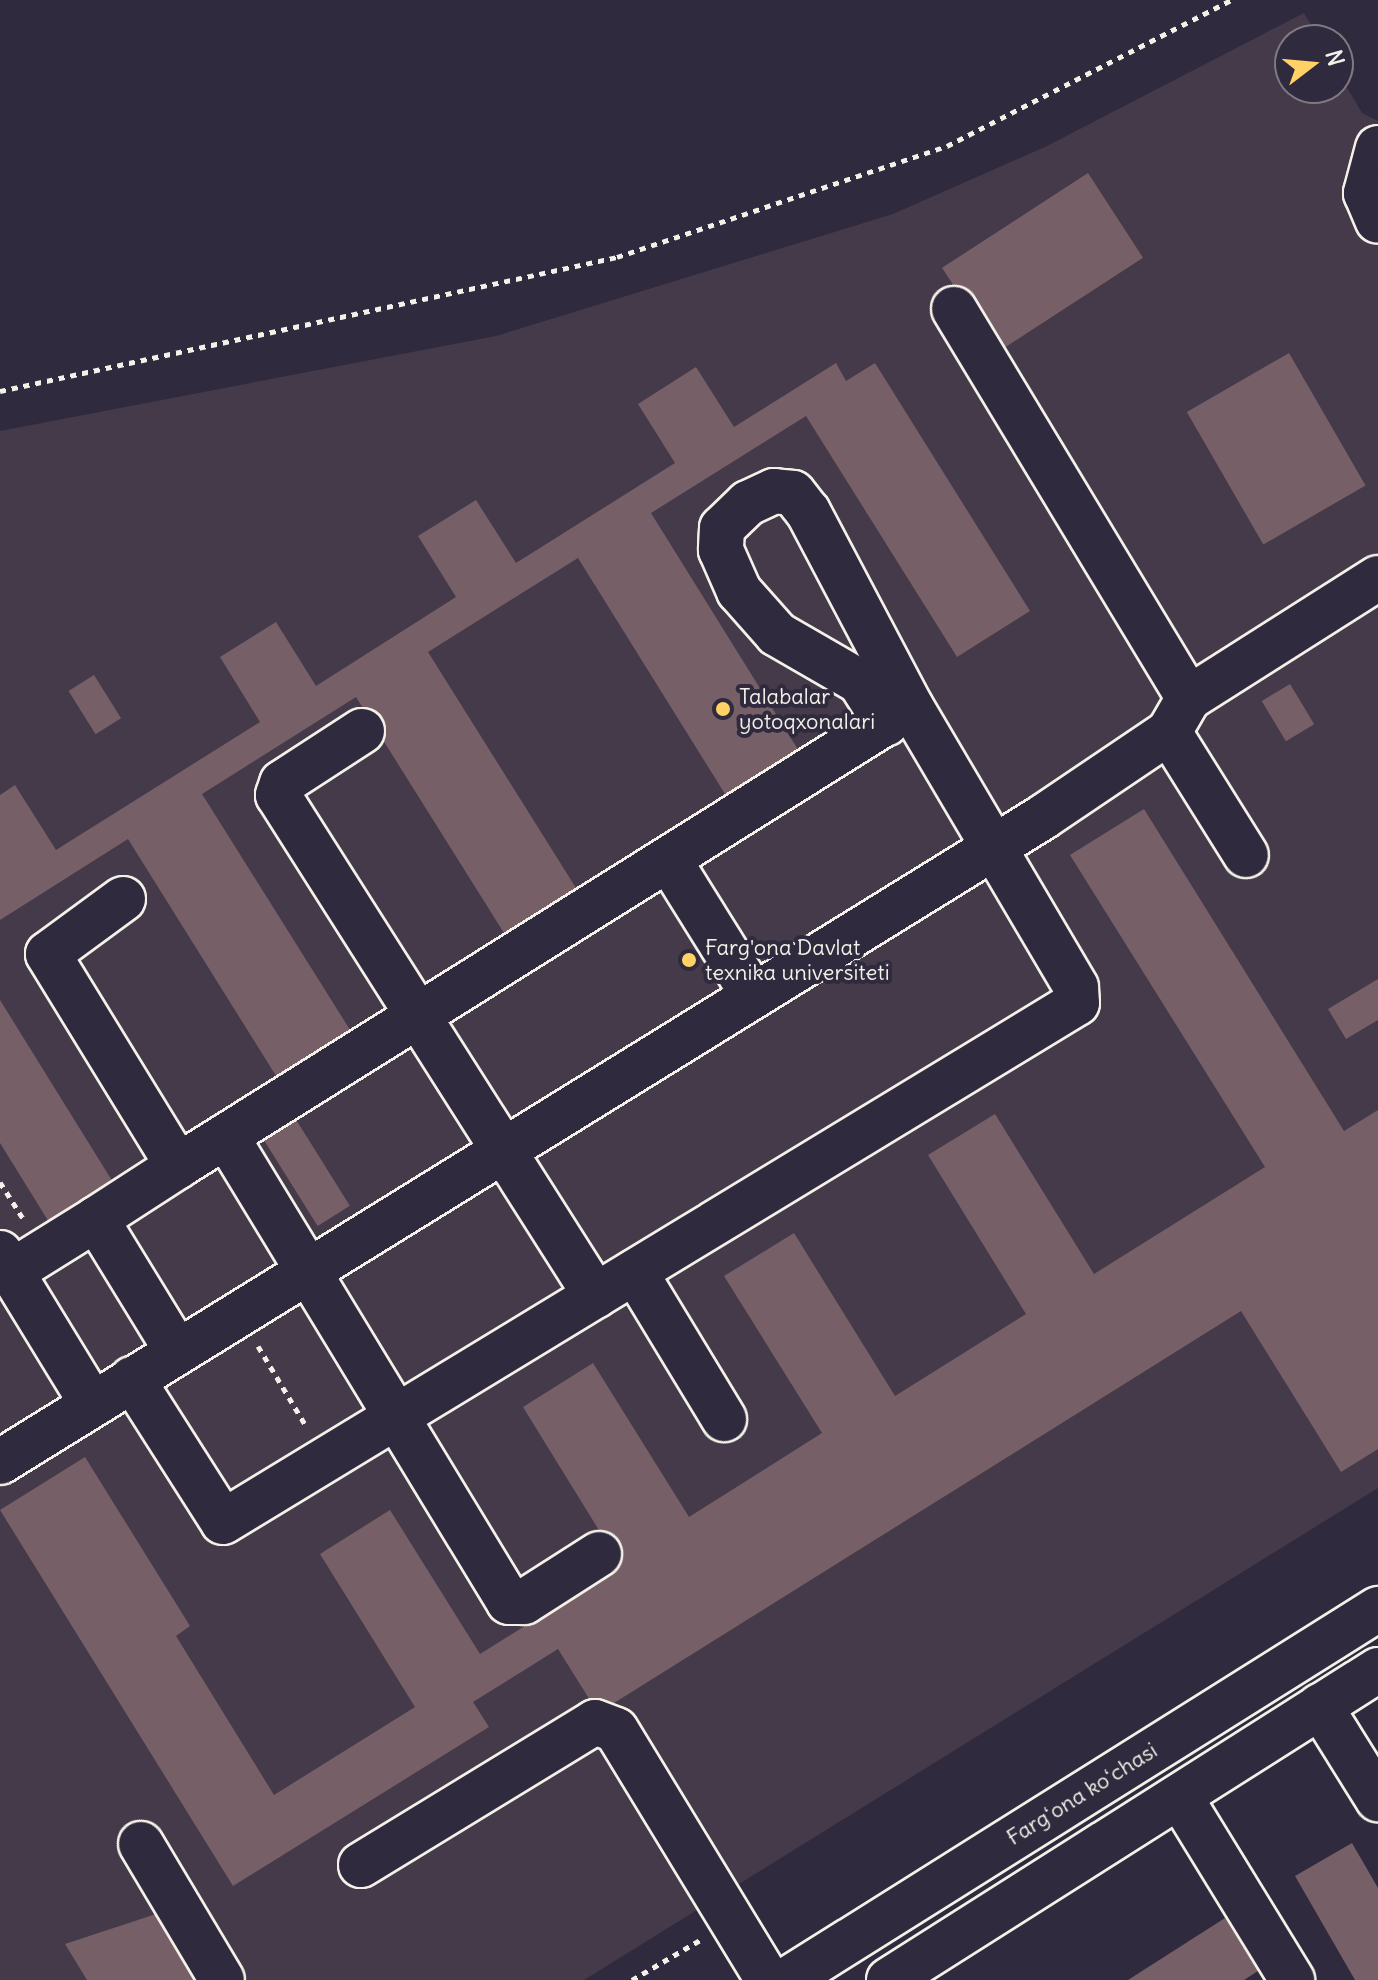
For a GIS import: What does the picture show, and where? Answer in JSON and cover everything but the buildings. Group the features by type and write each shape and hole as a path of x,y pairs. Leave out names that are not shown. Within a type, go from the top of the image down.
{"main road":[{"path":"1378,148 1366,193 1378,221"},
{"path":"954,309 1179,715 1246,855"},
{"path":"132,1379 223,1522 1077,1003 1076,987 992,849 898,715 808,512 793,493 774,491 748,503 722,528 721,550 739,591 777,634 860,682 898,715"},
{"path":"0,1462 992,849 1378,578"},
{"path":"92,1404 6,1263 96,1219 898,715"},
{"path":"362,731 282,783 278,795 502,1153 596,1296"},
{"path":"669,860 753,995"},
{"path":"123,899 48,954 178,1166"},
{"path":"226,1136 509,1602 524,1602 599,1554"},
{"path":"96,1219 177,1351"},
{"path":"635,1272 724,1419"},
{"name":"Fargʻona koʻchasi","path":"787,1980 1378,1609"},
{"path":"896,1978 1378,1670"},
{"path":"1320,1706 1378,1799"},
{"path":"361,1865 595,1722 616,1730 768,1980"},
{"path":"1180,1797 1292,1980"},
{"path":"141,1844 222,1980"}],"path":[{"path":"0,391 617,257 947,146 1231,0"},
{"path":"239,1314 326,1459"},
{"path":"632,1980 734,1920"}],"shaded area":[{"name":"Farg'ona Davlat texnika universiteti","path":"1304,13 1311,24 1283,24"},
{"name":"Farg'ona Davlat texnika universiteti","path":"1274,29 1274,104 1354,104 1354,99 1362,113 1378,121 1378,1488 584,1980 0,1980 0,431 496,336 893,214 1047,146"}],"place":[{"name":"Talabalar yotoqxonalari","path":"723,709"},
{"name":"Farg'ona Davlat texnika universiteti","path":"689,960"}]}
